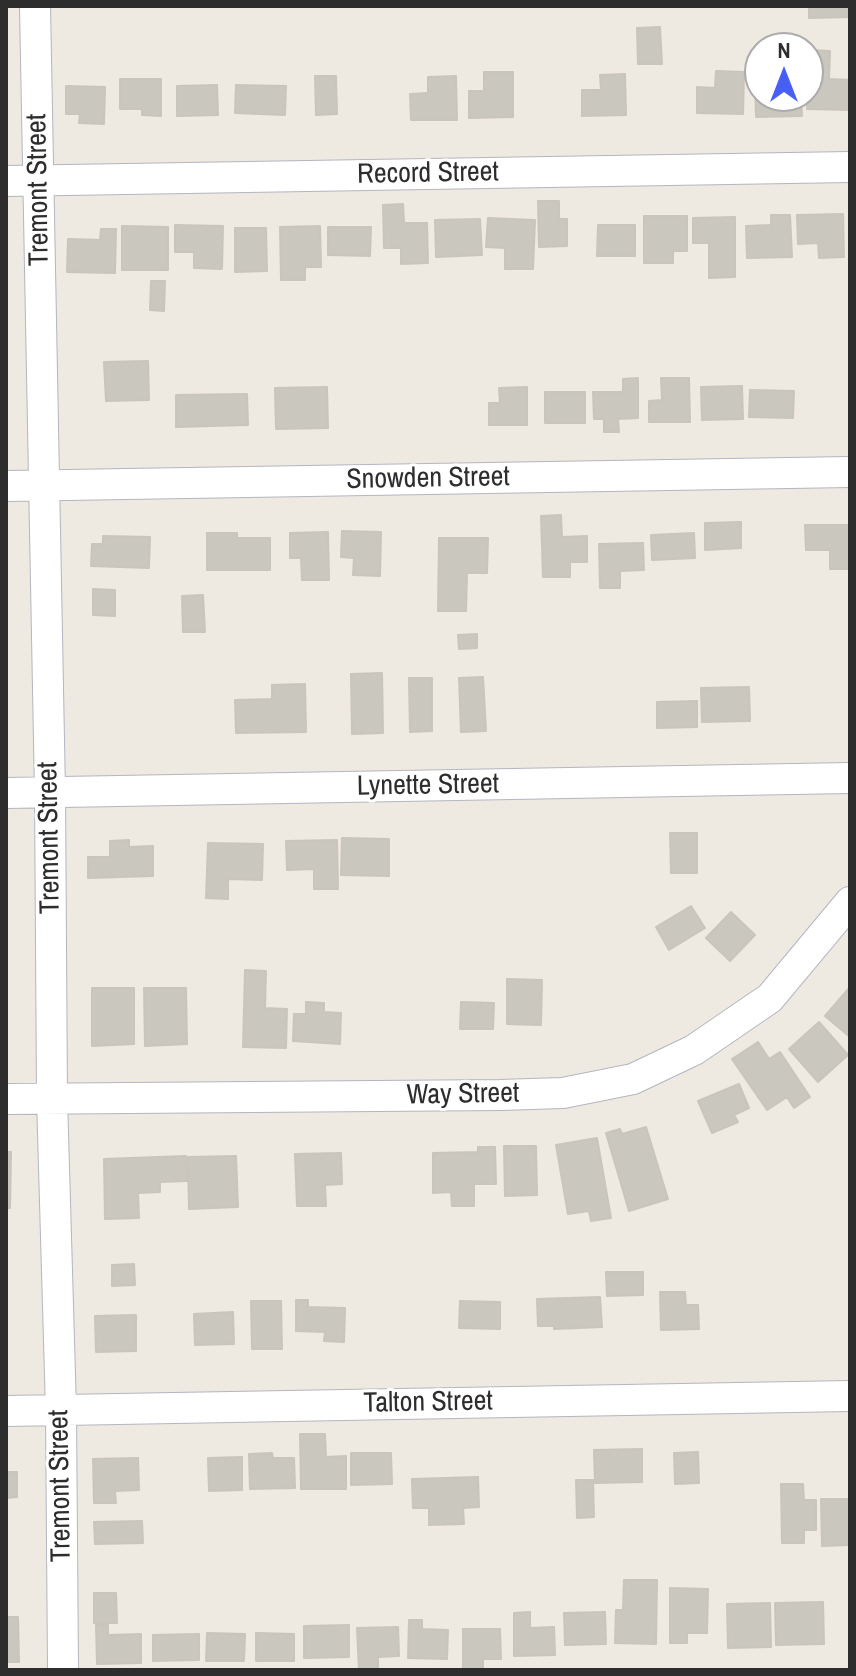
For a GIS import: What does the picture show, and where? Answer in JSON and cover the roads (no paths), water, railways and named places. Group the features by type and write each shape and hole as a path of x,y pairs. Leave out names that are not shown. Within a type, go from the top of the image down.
{"street":[{"name":"Tremont Street","path":"35,6 63,1670"},
{"name":"Record Street","path":"6,181 850,167"},
{"name":"Snowden Street","path":"6,486 850,472"},
{"name":"Lynette Street","path":"6,793 850,778"},
{"name":"Way Street","path":"6,1099 547,1094 633,1079 694,1050 770,998 850,902"},
{"name":"Talton Street","path":"6,1411 850,1396"}]}
